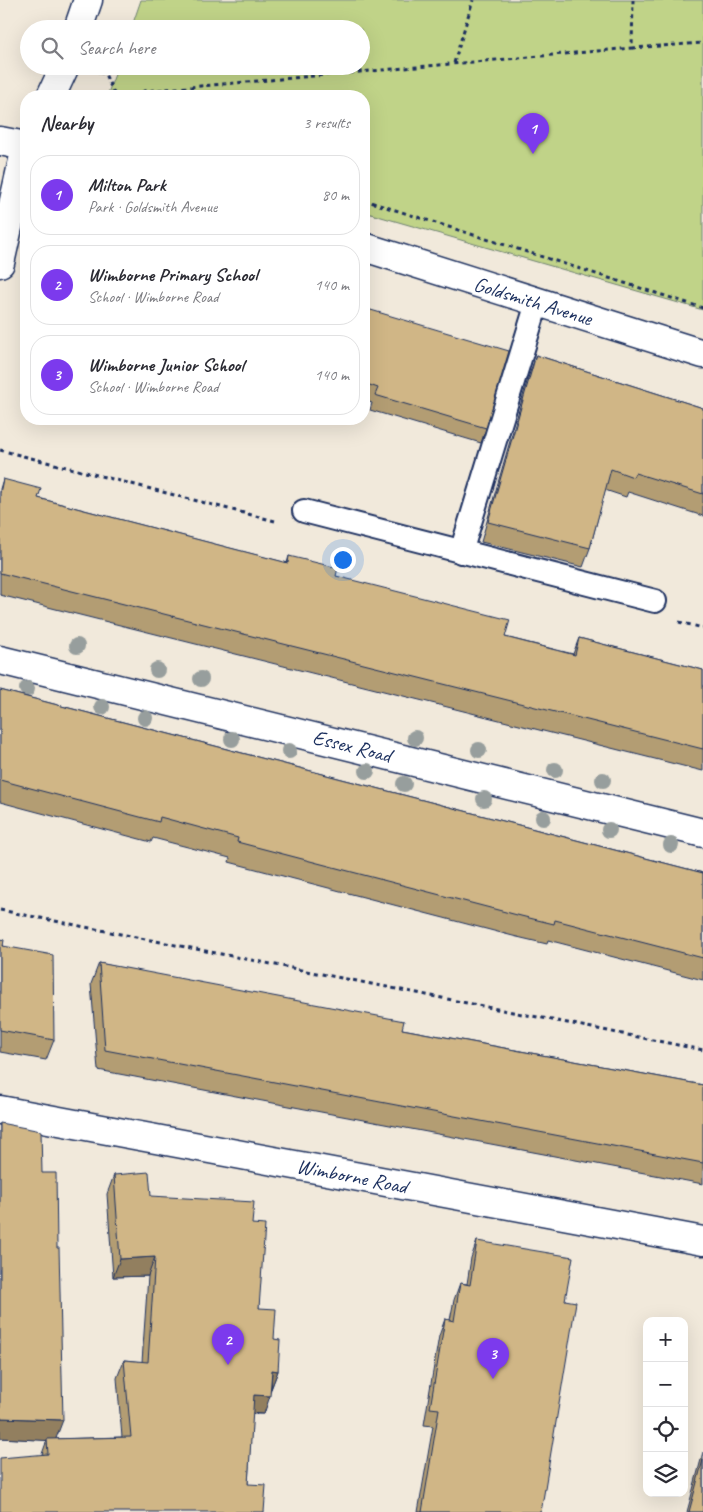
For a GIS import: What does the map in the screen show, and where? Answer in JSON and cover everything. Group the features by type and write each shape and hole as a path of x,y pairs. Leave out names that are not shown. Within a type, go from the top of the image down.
{"street":[{"path":"81,20 88,0"},
{"path":"53,90 60,75"},
{"path":"0,141 20,146"},
{"path":"0,263 20,174"},
{"name":"Goldsmith Avenue","path":"370,249 703,354"},
{"name":"Essex Road","path":"0,660 703,833"},
{"name":"Wimborne Road","path":"0,1110 703,1241"}],"lane":[{"path":"462,552 537,303"},
{"path":"304,511 655,601"}],"path":[{"path":"454,63 473,0"},
{"path":"632,48 633,0"},
{"path":"370,71 703,43"},
{"path":"106,75 113,90"},
{"path":"155,90 321,75"},
{"path":"370,202 703,308"},
{"path":"0,450 299,527 304,511"},
{"path":"0,910 703,1050"}],"green space":[{"path":"141,0 703,0 703,310 370,214 370,90 109,90 115,75 370,75 370,20 134,20"}],"building":[{"path":"370,310 509,351 486,428 375,395 378,388 370,385"},
{"path":"536,355 703,408 703,494 635,473 633,477 611,469 590,548 488,522"},
{"path":"3,479 41,489 38,498 288,563 289,556 338,568 336,576 510,620 505,637 575,655 579,638 703,670 703,749 0,573 0,493"},
{"path":"0,690 703,873 703,958 555,920 554,924 521,916 237,842 238,838 160,817 159,822 0,780"},
{"path":"0,939 4,940 3,946 53,955 54,1040 0,1030"},
{"path":"99,963 404,1021 402,1029 703,1085 703,1163 105,1050"},
{"path":"0,1123 41,1131 42,1173 56,1173 63,1420 0,1418"},
{"path":"149,1172 151,1196 254,1202 252,1224 265,1225 259,1308 276,1309 274,1339 280,1340 278,1371 272,1370 270,1396 254,1395 248,1484 266,1485 264,1512 0,1512 0,1458 48,1454 47,1439 131,1437 124,1360 148,1362 155,1257 120,1259 114,1175"},
{"path":"477,1241 573,1257 565,1300 576,1302 541,1512 422,1512 439,1409 430,1408 445,1319 454,1321 460,1283 470,1285"},
{"path":"703,1460 703,1512 689,1512"}],"place":[{"name":"Milton Park","path":"533,154"},
{"name":"Wimborne Primary School","path":"228,1365"},
{"name":"Wimborne Junior School","path":"493,1379"}]}
